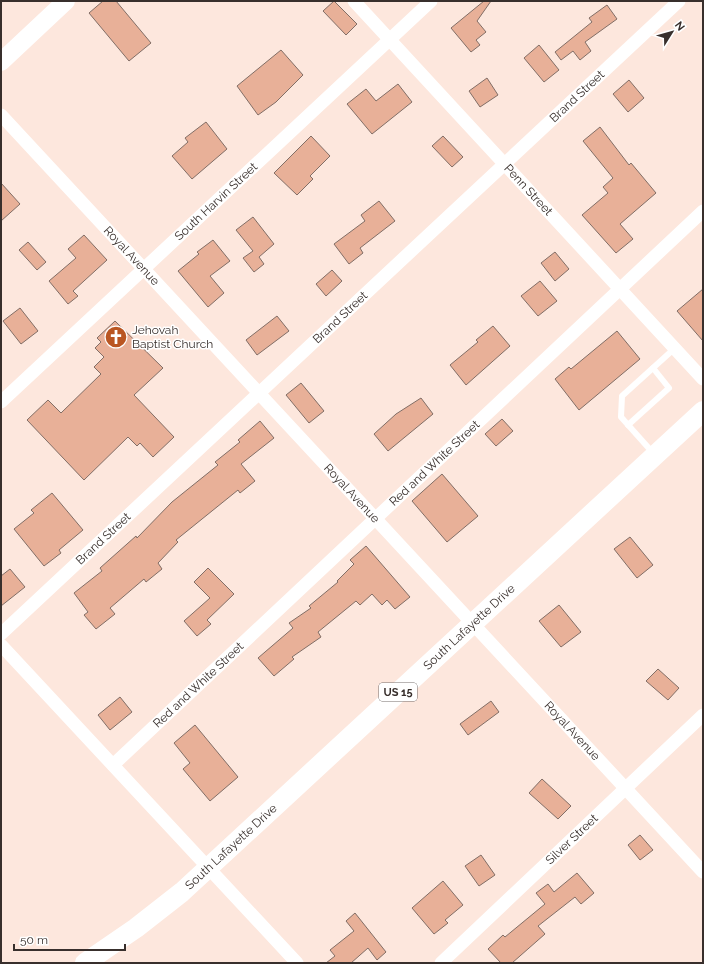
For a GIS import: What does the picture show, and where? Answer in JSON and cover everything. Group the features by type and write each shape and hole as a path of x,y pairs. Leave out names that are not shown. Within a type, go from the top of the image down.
{"main road":[{"path":"1,62 66,1"},
{"name":"South Lafayette Drive","path":"85,963 136,928 182,892 703,411"}],"street":[{"name":"Penn Street","path":"354,1 703,378"},
{"name":"South Harvin Street","path":"1,402 431,1"},
{"name":"Brand Street","path":"1,634 679,1"},
{"name":"Royal Avenue","path":"1,115 703,872"},
{"name":"Red and White Street","path":"113,765 374,518 703,211"},
{"path":"1,645 297,963"},
{"name":"Silver Street","path":"441,963 703,715"}],"lane":[{"path":"655,455 621,417 622,396 675,348"},
{"path":"628,425 668,388 653,368"}],"building":[{"path":"103,1 116,1 151,43 129,61 89,13"},
{"path":"334,1 357,24 346,35 323,11"},
{"path":"484,1 491,1 477,21 486,32 476,40 480,45 471,52 451,28"},
{"path":"607,5 617,19 585,42 591,51 580,60 573,51 561,60 555,52 592,22 589,18"},
{"path":"539,45 559,70 544,82 524,58"},
{"path":"281,50 303,75 276,102 258,115 237,86"},
{"path":"487,78 498,95 480,107 469,91"},
{"path":"629,80 644,98 628,112 613,94"},
{"path":"398,84 412,102 372,134 347,104 366,89 376,101"},
{"path":"206,122 227,149 192,179 172,156 188,142 185,138"},
{"path":"600,127 629,165 631,163 656,193 620,224 633,239 616,253 582,215 608,193 603,187 613,178 583,141"},
{"path":"311,136 330,156 310,176 313,179 297,195 274,173"},
{"path":"443,136 463,157 452,167 432,146"},
{"path":"1,183 20,204 1,221"},
{"path":"379,201 395,221 360,248 363,253 349,264 334,244 365,221 361,215"},
{"path":"253,217 274,244 259,257 264,264 254,272 243,258 253,251 236,230"},
{"path":"84,235 107,260 73,291 78,296 68,304 49,281 76,258 68,249"},
{"path":"213,240 230,261 210,276 224,293 208,307 178,271 199,254 197,252"},
{"path":"28,242 46,262 37,270 19,250"},
{"path":"555,252 569,269 555,281 541,263"},
{"path":"332,270 342,281 326,296 316,284"},
{"path":"540,281 557,301 538,316 521,296"},
{"path":"703,289 703,341 677,311"},
{"path":"20,308 38,331 21,344 3,321"},
{"path":"277,316 289,331 257,355 246,340"},
{"path":"115,321 163,368 134,395 174,437 153,457 140,443 137,446 128,437 84,480 27,420 48,400 61,413 101,374 94,367 104,357 95,348 101,342 97,338"},
{"path":"493,326 510,346 466,385 450,365 478,342 476,340"},
{"path":"617,331 640,359 579,410 555,379 569,367 571,369"},
{"path":"301,383 324,411 309,423 286,395"},
{"path":"421,398 433,414 388,451 374,434 396,414"},
{"path":"502,419 513,431 496,446 485,434"},
{"path":"260,421 274,438 241,464 255,481 240,493 238,490 176,540 178,542 158,563 162,569 146,582 144,579 110,608 115,614 96,629 84,615 88,612 74,593 102,571 100,568 136,536 137,538 172,502 218,465 215,462 240,442 238,440"},
{"path":"442,474 478,516 447,542 412,501"},
{"path":"52,493 83,530 59,550 61,553 44,566 14,529 34,513 31,510"},
{"path":"630,537 653,565 637,578 614,549"},
{"path":"366,546 410,597 395,609 387,600 382,605 372,594 360,605 356,601 318,632 321,637 292,657 294,659 274,676 258,658 293,628 289,623 311,608 309,606 338,582 337,581 354,564 350,560"},
{"path":"208,568 234,594 207,620 211,624 197,636 184,621 210,598 194,582"},
{"path":"10,569 25,587 1,606 1,576"},
{"path":"559,605 581,632 561,647 539,621"},
{"path":"658,669 679,688 668,700 646,681"},
{"path":"120,697 132,712 110,730 98,715"},
{"path":"491,701 499,712 468,735 460,724"},
{"path":"195,725 238,777 210,801 183,769 190,763 174,743"},
{"path":"542,779 571,806 558,819 529,793"},
{"path":"640,835 653,850 640,860 628,845"},
{"path":"481,855 495,875 479,886 465,866"},
{"path":"577,873 594,893 581,904 575,897 538,926 545,934 512,963 501,963 488,949 503,935 505,937 545,904 536,893 548,884 554,892"},
{"path":"443,881 463,905 445,920 448,923 434,934 412,908"},
{"path":"355,913 386,952 377,960 368,948 351,963 326,963 335,956 330,950 354,931 346,921"}],"place":[{"name":"Jehovah Baptist Church","path":"116,337"}]}
